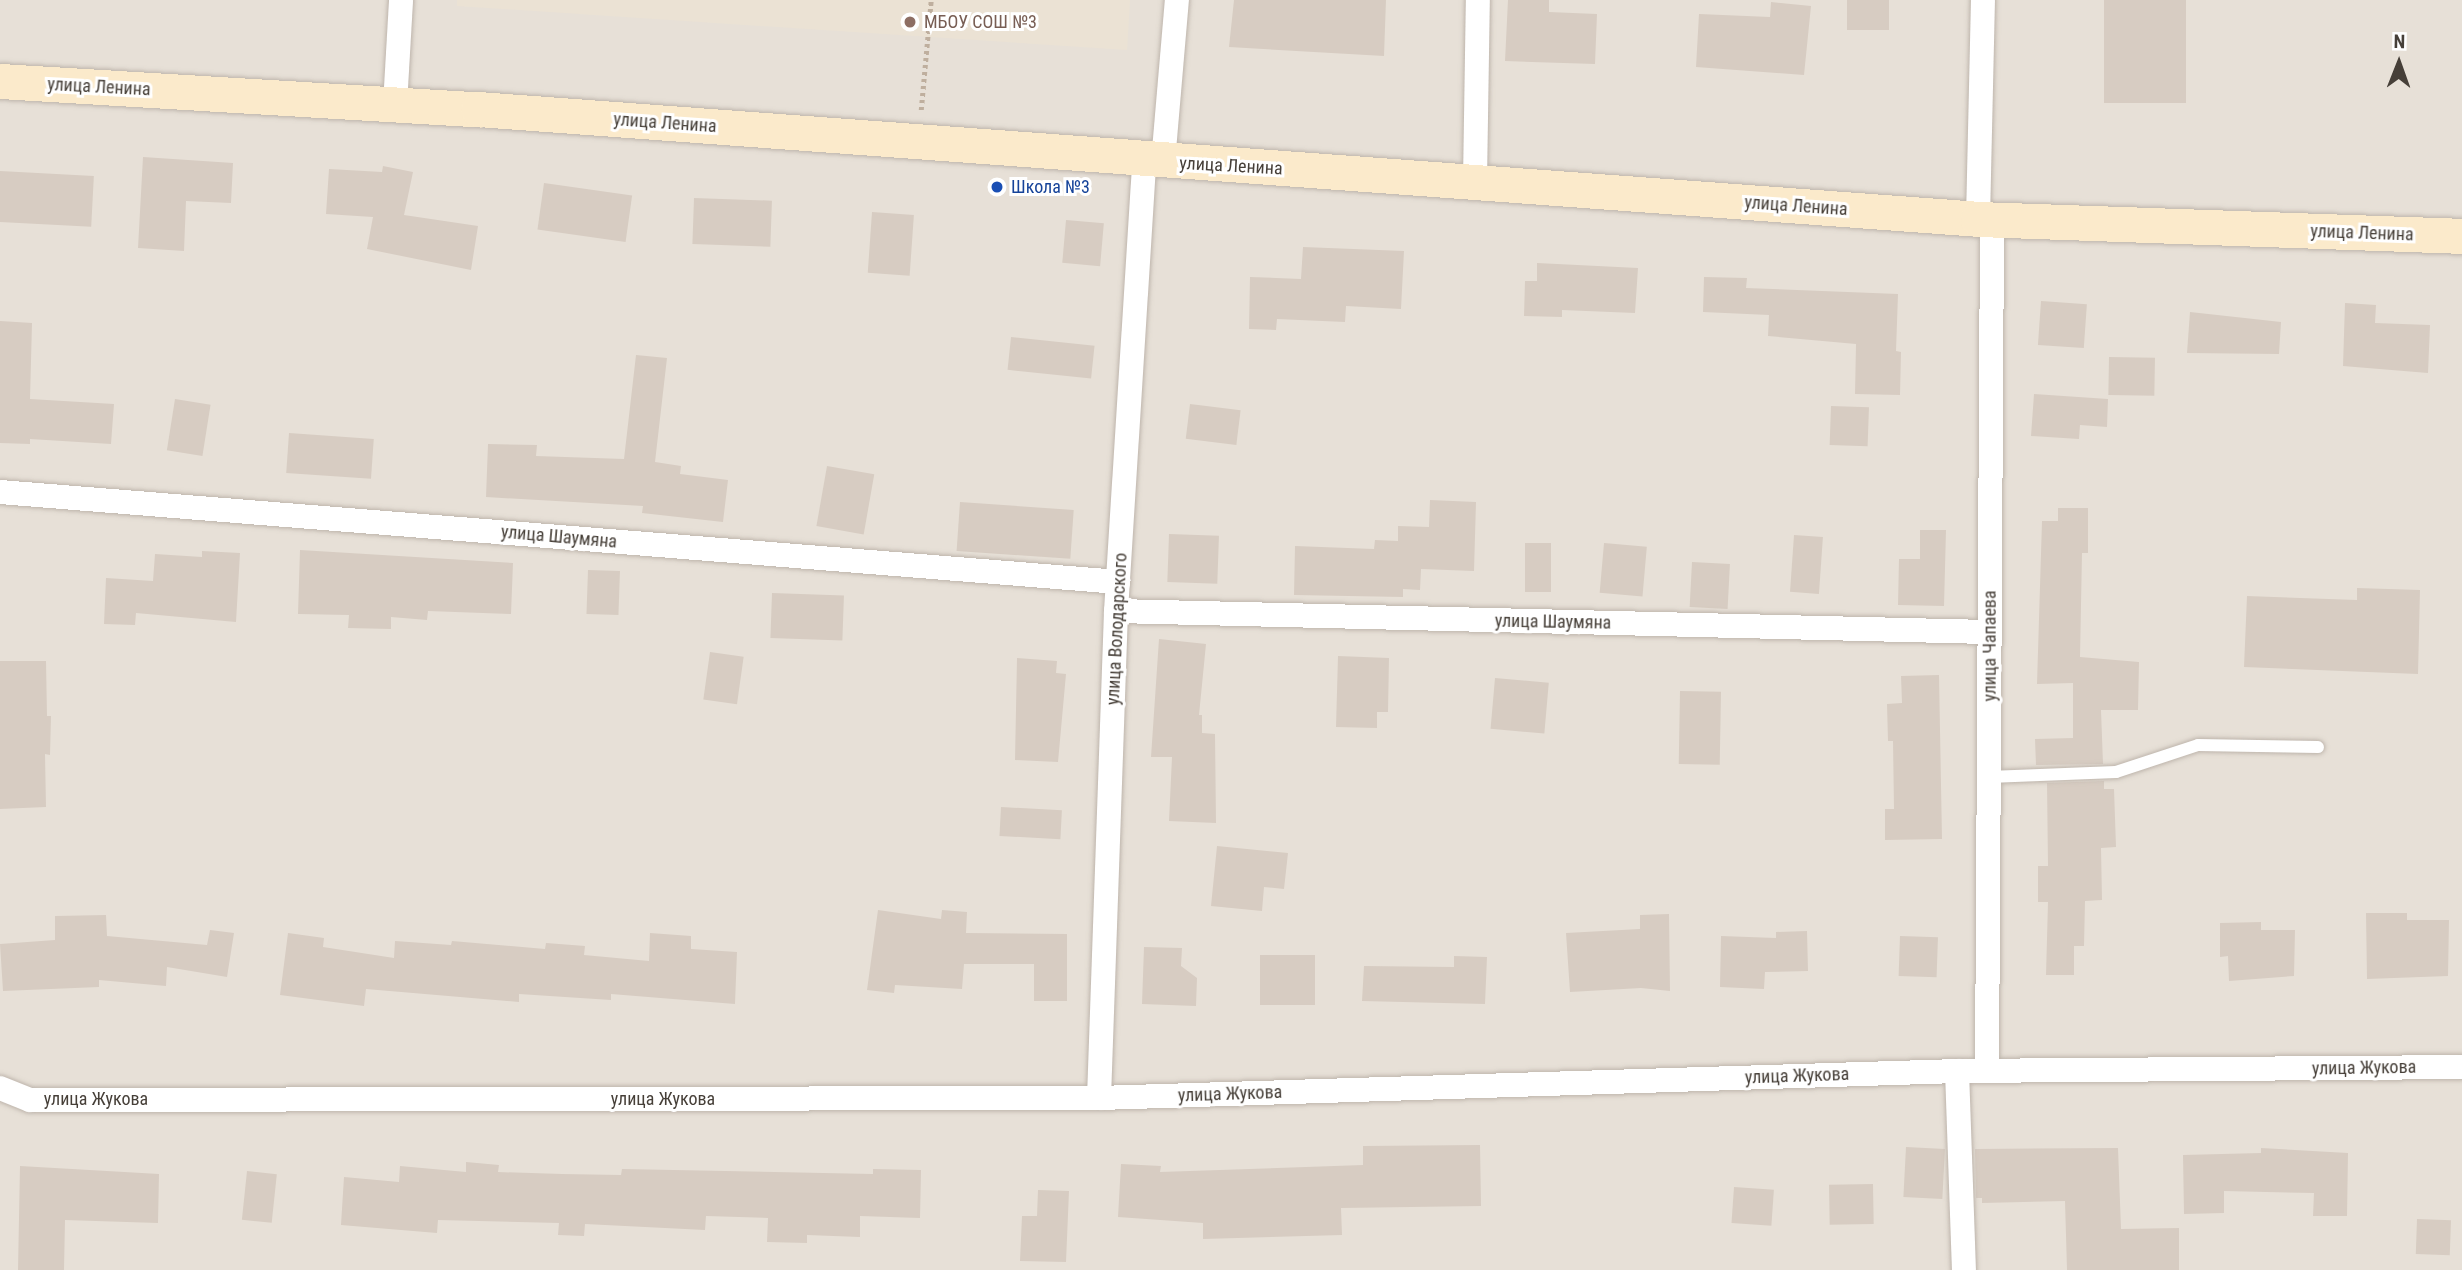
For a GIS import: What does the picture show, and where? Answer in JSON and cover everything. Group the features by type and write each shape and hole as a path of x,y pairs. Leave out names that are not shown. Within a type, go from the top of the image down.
{"main road":[{"name":"улица Ленина","path":"0,81 395,105 919,142 1154,162 1475,181 1985,220 2462,236"}],"street":[{"path":"395,105 401,0"},
{"name":"улица Володарского","path":"1099,1098 1118,582 1154,162 1177,0"},
{"path":"1475,181 1478,0"},
{"name":"улица Чапаева","path":"1983,0 1990,632 1987,1071"},
{"name":"улица Шаумяна","path":"0,492 1118,582"},
{"name":"улица Шаумяна","path":"1116,611 1990,632"},
{"name":"улица Жукова","path":"0,1088 30,1100 1099,1098 1957,1071 2462,1067"},
{"path":"1957,1071 1964,1270"}],"lane":[{"path":"1989,777 2116,772 2198,745 2318,747"}],"path":[{"path":"919,142 931,0"}],"shaded area":[{"path":"0,0 2462,0 2462,1270 0,1270"},
{"name":"МБОУ СОШ №3","path":"457,0 1130,0 1127,50 457,6"}],"building":[{"path":"1234,0 1386,0 1384,56 1229,47"},
{"path":"1508,0 1549,0 1549,12 1597,14 1595,64 1505,61"},
{"path":"1847,0 1889,0 1889,30 1847,30"},
{"path":"2104,0 2186,0 2186,103 2104,103"},
{"path":"1771,2 1811,6 1804,75 1696,67 1699,14 1770,17"},
{"path":"143,157 233,163 231,203 186,201 184,251 138,248"},
{"path":"383,166 413,172 404,215 478,226 471,270 367,249 373,217 326,214 329,169 382,172"},
{"path":"0,171 94,176 91,227 0,222"},
{"path":"544,183 632,195 626,242 537,230"},
{"path":"694,198 772,201 770,247 692,244"},
{"path":"872,212 914,215 910,276 868,273"},
{"path":"1066,220 1104,223 1100,266 1062,263"},
{"path":"1303,247 1404,251 1401,309 1346,306 1345,322 1277,319 1276,330 1249,329 1250,277 1301,279"},
{"path":"1537,263 1638,268 1635,313 1562,310 1562,317 1524,316 1525,281 1537,281"},
{"path":"1704,277 1747,278 1746,288 1898,294 1896,351 1901,352 1900,395 1855,394 1856,344 1768,336 1769,315 1703,312"},
{"path":"2041,301 2087,304 2084,348 2038,345"},
{"path":"2345,303 2376,305 2375,323 2430,325 2428,373 2343,366"},
{"path":"2190,312 2281,322 2279,354 2187,353"},
{"path":"0,321 32,323 30,399 114,404 111,444 30,439 30,444 0,443"},
{"path":"1011,337 1095,346 1091,379 1008,370"},
{"path":"636,355 667,358 655,462 681,466 680,474 728,480 723,522 642,513 643,506 486,497 488,444 537,445 536,456 624,459"},
{"path":"2109,357 2155,358 2154,396 2108,395"},
{"path":"2034,394 2108,399 2107,427 2080,425 2079,439 2031,436"},
{"path":"175,399 211,405 202,456 167,450"},
{"path":"1190,404 1241,410 1236,445 1186,439"},
{"path":"1831,406 1869,407 1868,446 1830,445"},
{"path":"289,433 374,439 371,479 286,473"},
{"path":"827,466 874,474 864,534 816,526"},
{"path":"1430,500 1476,502 1474,571 1421,569 1420,590 1403,589 1403,597 1294,595 1295,546 1374,549 1375,540 1398,541 1398,526 1429,527"},
{"path":"960,502 1074,510 1070,559 957,551"},
{"path":"2058,508 2088,508 2088,553 2082,553 2080,657 2139,662 2138,710 2101,710 2103,764 2036,765 2035,739 2073,738 2073,683 2037,684 2042,521 2058,521"},
{"path":"1920,530 1946,530 1944,606 1898,605 1899,559 1920,559"},
{"path":"1169,534 1219,536 1217,584 1167,582"},
{"path":"1794,535 1823,537 1819,594 1790,592"},
{"path":"1525,543 1551,543 1551,592 1525,592"},
{"path":"1604,543 1647,547 1642,597 1600,593"},
{"path":"300,550 513,563 511,614 428,611 427,620 391,617 391,629 348,628 349,615 298,614"},
{"path":"202,551 240,553 236,622 136,613 135,625 104,624 106,578 153,581 155,554 202,557"},
{"path":"1692,562 1730,564 1728,609 1690,607"},
{"path":"588,570 620,571 618,615 586,614"},
{"path":"2357,588 2420,590 2418,674 2244,667 2247,596 2357,600"},
{"path":"772,593 844,596 842,640 770,638"},
{"path":"1159,639 1206,644 1199,715 1202,715 1202,733 1215,734 1216,823 1169,821 1172,757 1151,757"},
{"path":"710,652 744,657 737,704 703,700"},
{"path":"1338,656 1389,658 1388,712 1377,712 1377,728 1336,727"},
{"path":"1017,658 1057,661 1056,673 1066,674 1058,762 1015,760"},
{"path":"0,661 46,661 47,716 51,716 50,755 45,754 46,807 0,809"},
{"path":"1939,675 1942,839 1885,840 1885,809 1894,809 1893,741 1888,741 1887,704 1902,703 1901,676"},
{"path":"1495,678 1549,683 1544,734 1491,729"},
{"path":"1680,691 1721,692 1720,765 1679,764"},
{"path":"2104,781 2104,789 2114,789 2116,847 2101,848 2102,900 2085,901 2084,946 2074,946 2074,975 2046,975 2048,902 2038,902 2038,866 2048,866 2047,783"},
{"path":"1001,807 1062,810 1060,839 999,836"},
{"path":"1217,846 1288,853 1284,889 1264,887 1262,911 1211,906"},
{"path":"878,910 941,919 942,910 967,912 966,933 1067,934 1067,1001 1034,1001 1034,964 964,964 962,989 895,985 894,993 867,990"},
{"path":"2366,913 2407,913 2407,920 2449,920 2448,976 2367,979"},
{"path":"1669,914 1670,991 1641,988 1570,992 1566,933 1640,929 1640,915"},
{"path":"106,915 107,936 207,945 210,930 234,933 227,977 167,967 166,986 99,980 99,987 3,991 0,944 55,940 55,916"},
{"path":"2261,922 2261,930 2295,930 2294,976 2229,981 2228,956 2220,957 2220,923"},
{"path":"1807,931 1808,971 1765,972 1764,989 1720,987 1721,936 1776,938 1776,932"},
{"path":"288,933 324,938 323,947 394,958 395,941 451,945 452,941 545,949 546,943 585,946 584,955 649,961 650,933 691,936 691,949 737,952 735,1004 611,994 611,1000 519,994 519,1002 366,989 364,1006 280,995"},
{"path":"1900,936 1938,937 1937,977 1899,976"},
{"path":"1144,947 1182,948 1181,966 1197,978 1196,1006 1142,1004"},
{"path":"1260,955 1315,955 1315,1005 1260,1005"},
{"path":"1454,956 1487,957 1485,1004 1362,1001 1364,966 1454,967"},
{"path":"1480,1145 1481,1206 1341,1208 1342,1235 1203,1239 1203,1223 1118,1217 1121,1164 1161,1166 1160,1172 1363,1165 1363,1146"},
{"path":"1906,1147 1945,1149 1942,1199 1903,1197"},
{"path":"2118,1148 2121,1229 2179,1228 2179,1270 2067,1270 2065,1201 1982,1203 1982,1198 1976,1198 1975,1149"},
{"path":"2261,1148 2348,1153 2347,1216 2313,1216 2314,1193 2224,1191 2224,1213 2184,1214 2183,1155 2261,1153"},
{"path":"466,1162 499,1165 498,1172 562,1174 621,1175 622,1169 873,1174 873,1169 921,1170 920,1218 860,1216 860,1237 807,1235 807,1243 767,1242 768,1218 706,1216 705,1230 585,1224 584,1236 558,1235 559,1223 438,1220 437,1233 341,1225 344,1177 399,1182 400,1166 466,1172"},
{"path":"20,1166 159,1174 158,1223 65,1220 64,1270 18,1270"},
{"path":"247,1171 277,1174 272,1223 242,1220"},
{"path":"1873,1184 1874,1224 1830,1225 1829,1185"},
{"path":"1734,1187 1774,1190 1771,1226 1731,1223"},
{"path":"1038,1190 1069,1191 1066,1262 1020,1261 1022,1216 1037,1216"},
{"path":"2417,1219 2451,1220 2450,1255 2416,1254"}],"place":[{"name":"МБОУ СОШ №3","path":"910,22"},
{"name":"Школа №3","path":"997,187"}]}
